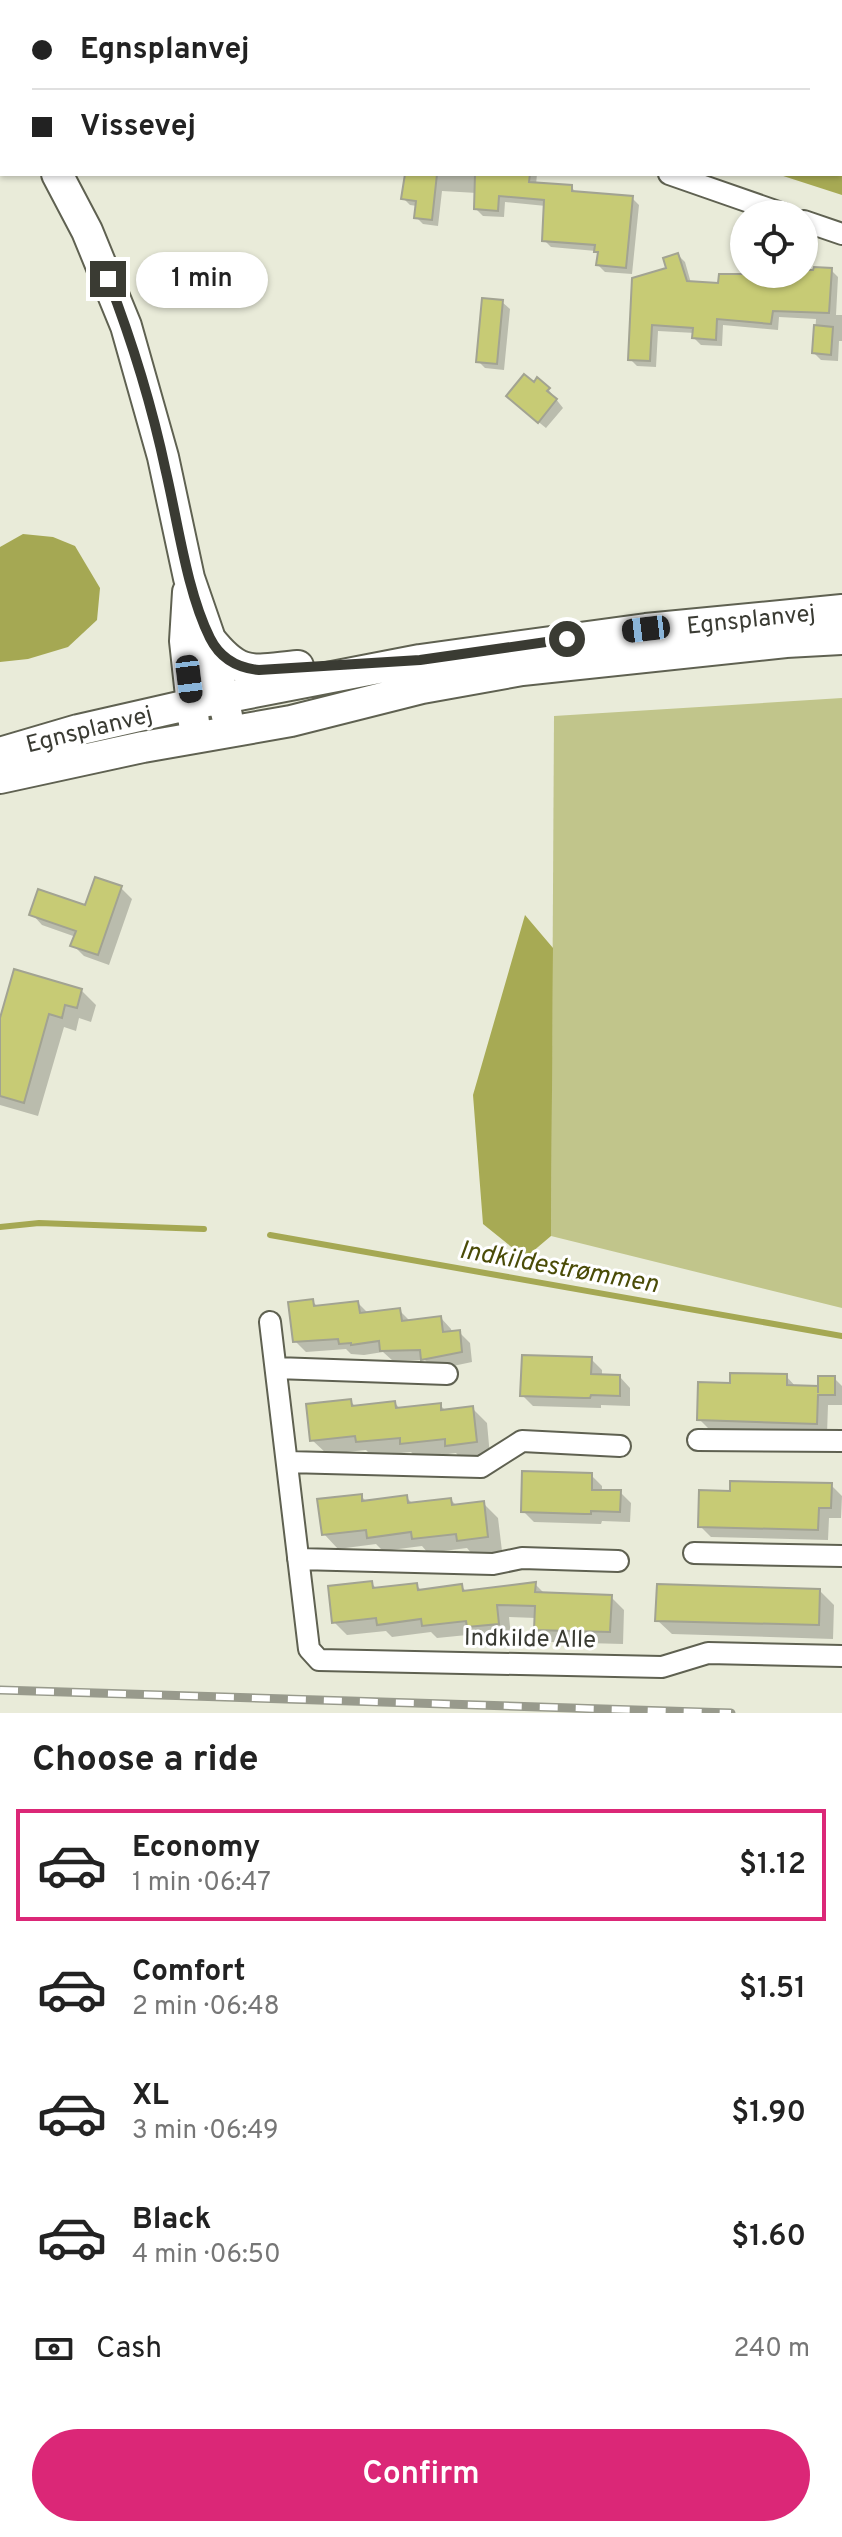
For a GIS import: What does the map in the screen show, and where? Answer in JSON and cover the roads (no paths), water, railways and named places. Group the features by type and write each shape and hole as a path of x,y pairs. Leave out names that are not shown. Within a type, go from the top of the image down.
{"main road":[{"path":"61,176 126,326 163,457 189,578 210,639 231,732"},
{"path":"189,578 185,641 194,721"},
{"name":"Egnsplanvej","path":"2,769 194,721 223,698 420,660 646,629 842,610"},
{"path":"210,639 232,663 244,669 420,660"},
{"name":"Egnsplanvej","path":"194,721 231,732 291,721 422,688 522,670 786,642 842,639"}],"street":[{"path":"675,176 744,200"},
{"path":"818,226 842,234"},
{"name":"Indkilde Alle","path":"270,1322 309,1649 319,1660 662,1667 708,1653 842,1656"},
{"path":"276,1368 447,1374"},
{"path":"698,1440 842,1441"},
{"path":"287,1462 481,1467 522,1441 620,1446"},
{"path":"694,1553 842,1556"},
{"path":"298,1559 493,1564 522,1558 618,1561"}],"waterway":[{"name":"Indkildestrømmen","path":"0,1227 39,1223 204,1229"},
{"name":"Indkildestrømmen","path":"270,1235 842,1336"}],"railway":[{"path":"0,1690 731,1713"}]}
